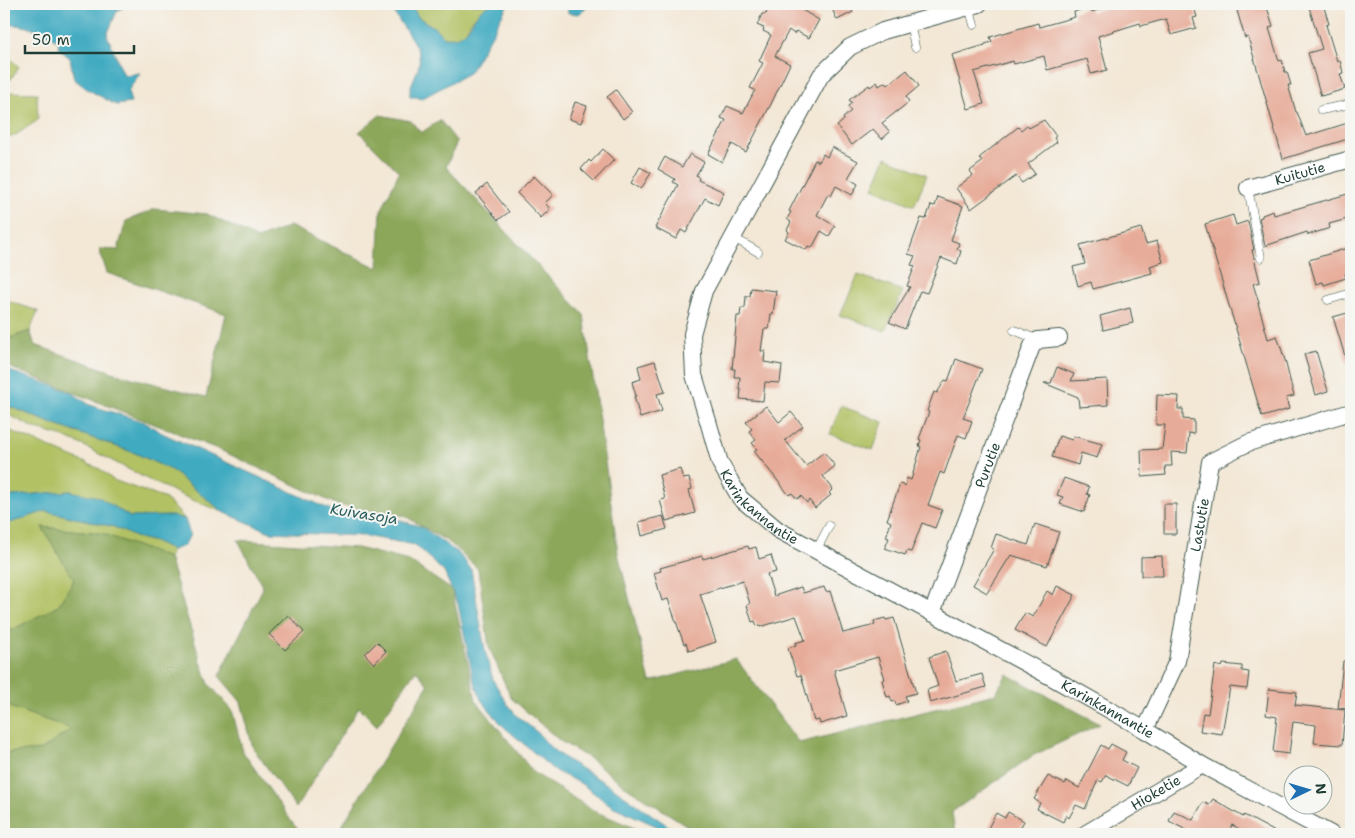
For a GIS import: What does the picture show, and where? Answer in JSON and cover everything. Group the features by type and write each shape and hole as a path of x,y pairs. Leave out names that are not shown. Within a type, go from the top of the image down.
{"street":[{"name":"Karinkannantie","path":"974,5 883,31 850,47 822,75 704,291 692,334 694,375 720,463 740,498 778,530 1051,677 1145,730 1202,765 1331,834"},
{"name":"Kuitutie","path":"1248,188 1351,160"},
{"path":"1038,340 1059,338"},
{"name":"Purutie","path":"932,613 1032,346 1038,340"},
{"name":"Lastutie","path":"1145,730 1177,661 1210,462 1248,443 1351,412"},
{"name":"Hioketie","path":"1085,834 1202,765"}],"lane":[{"path":"974,5 974,25"},
{"path":"910,23 915,46"},
{"path":"1321,110 1351,104"},
{"path":"1248,188 1261,258"},
{"path":"734,238 758,252"},
{"path":"1328,300 1351,292"},
{"path":"1014,330 1038,340"},
{"path":"816,551 829,526"}],"green space":[{"path":"411,4 492,4 479,12 463,34 444,37 435,28 418,17"},
{"path":"12,60 19,67 4,89 4,61"},
{"path":"4,92 37,93 38,120 14,136 4,139"},
{"path":"380,115 411,121 421,133 440,120 457,142 446,167 584,315 618,553 650,682 736,659 799,743 995,694 1007,674 1100,724 1032,756 952,812 955,834 700,834 625,786 592,760 560,741 511,698 489,647 478,569 450,543 405,516 338,505 220,450 4,365 4,340 30,331 35,345 121,375 206,397 226,314 107,273 99,249 118,250 126,221 155,209 207,214 258,239 290,226 378,268 381,211 399,172 359,132"},
{"path":"886,157 927,175 914,206 873,188"},
{"path":"858,275 903,291 885,331 840,315"},
{"path":"4,285 8,301 38,311 30,331 4,340"},
{"path":"4,404 53,424 135,453 171,470 223,512 151,481 80,444 36,429 4,414"},
{"path":"841,406 883,422 873,450 830,434"},
{"path":"4,428 100,469 113,480 166,499 185,519 172,516 130,517 118,509 70,491 13,496 4,499"},
{"path":"46,511 115,527 135,537 159,543 172,550 169,558 101,533 42,527 74,579 58,606 4,634 4,525"},
{"path":"42,527 101,533 169,558 209,684 232,710 243,752 294,825 303,834 4,834 4,753 42,750 71,729 4,705 4,634 58,606 74,580"},
{"path":"238,540 357,548 409,561 452,590 476,700 533,772 594,811 649,834 337,834 428,685 416,670 377,726 359,707 296,808 253,748 241,702 219,676 263,588"},
{"path":"4,705 72,729 42,750 4,753"}],"water":[{"path":"4,4 129,4 117,11 107,35 124,75 140,73 128,91 131,103 116,105 87,89 74,79 70,58 59,49 58,41 32,28 4,24"},
{"path":"390,4 411,4 418,17 435,28 444,37 454,37 461,35 467,30 478,13 484,8 494,4 508,4 469,73 421,99 410,97 411,86 419,64 418,52"},
{"path":"567,4 585,4 587,7 579,14 568,13"},
{"path":"4,369 71,392 90,405 144,422 162,433 338,513 393,518 422,527 459,554 471,569 485,650 493,680 517,716 537,732 552,749 567,760 612,787 680,834 674,834 612,806 580,783 555,771 503,726 481,700 473,677 458,604 444,572 415,545 364,536 270,532 223,512 171,470 135,453 53,424 4,404"},
{"path":"70,491 99,497 130,517 172,516 185,519 190,535 184,546 172,550 159,543 135,537 114,527 46,511 4,525 4,499 13,496"}],"building":[{"path":"779,4 793,10 795,6 819,20 809,38 796,31 794,34 789,30 775,56 790,64 772,102 746,152 732,144 722,162 708,154 726,120 721,118 727,106 743,113 755,90 750,88 763,63 759,61 771,35 763,31 764,28 757,25 762,14 766,14 768,9"},
{"path":"830,4 849,4 853,12 837,20"},
{"path":"1120,4 1193,4 1197,17 1193,18 1196,28 1171,35 1166,19 1141,26 1140,23 1098,36 1107,70 1091,74 1087,59 1047,70 1044,56 1014,64 1013,61 974,72 984,104 968,109 952,55 992,42 990,37 1038,23 1039,27 1075,17 1074,12 1089,7 1091,12"},
{"path":"1238,4 1266,4 1273,26 1269,28 1279,61 1282,60 1285,72 1287,72 1291,85 1288,85 1296,112 1306,136 1351,122 1351,138 1283,159 1248,37 1245,38 1236,7"},
{"path":"1308,4 1323,4 1329,24 1326,25 1337,61 1340,60 1343,73 1340,74 1345,89 1321,96 1308,53 1322,49"},
{"path":"907,70 919,86 906,97 909,102 882,123 890,132 882,139 873,129 852,145 837,126 851,111 848,106 852,103 849,100 869,85 870,87 877,82 879,86 885,82 888,85"},
{"path":"616,90 632,112 623,119 607,97"},
{"path":"575,102 587,106 581,123 569,119"},
{"path":"1044,120 1056,136 1054,138 1057,142 1028,164 1035,174 1022,183 1016,176 971,209 956,188 973,175 970,171 982,162 979,158 1018,127 1021,130 1027,125 1029,128"},
{"path":"832,147 858,161 848,178 858,184 852,195 836,186 831,196 828,194 817,215 835,226 829,236 821,231 812,248 808,246 806,250 785,239 791,222 787,219 791,212 789,211 815,160 819,162 823,154 827,157"},
{"path":"603,149 614,160 594,181 581,169 589,160 591,162"},
{"path":"690,154 704,162 696,175 699,178 698,180 724,192 718,205 705,198 686,233 681,230 676,239 655,228 678,185 673,182 675,179 658,169 665,157 682,167"},
{"path":"640,167 651,173 641,189 631,183"},
{"path":"534,176 553,195 545,203 550,209 541,218 517,193"},
{"path":"487,184 509,212 498,220 476,193"},
{"path":"1351,193 1351,218 1329,224 1330,228 1308,235 1307,232 1265,246 1259,218 1262,215 1273,211 1274,215"},
{"path":"938,197 963,206 951,240 959,243 957,249 961,251 957,264 941,258 927,293 920,291 905,329 889,322 910,287 907,286 915,266 911,265 915,256 908,254 921,218 926,219 931,205 935,206"},
{"path":"1233,215 1236,225 1248,221 1254,250 1252,250 1260,282 1253,284 1268,339 1277,336 1294,396 1286,398 1289,409 1262,417 1205,224"},
{"path":"1141,228 1146,244 1157,241 1163,262 1150,266 1152,273 1093,289 1091,282 1078,286 1073,267 1085,264 1080,245"},
{"path":"1351,247 1351,273 1345,274 1346,278 1324,285 1323,282 1316,284 1309,260"},
{"path":"751,288 776,291 773,314 771,314 769,329 764,329 761,351 765,351 764,362 782,365 780,383 765,382 763,401 740,399 740,377 734,377 735,369 732,369 737,316 740,316 741,308 745,308 746,296 750,296"},
{"path":"1130,308 1133,323 1103,330 1100,316"},
{"path":"1351,312 1351,366 1348,366 1333,317"},
{"path":"1316,351 1328,391 1316,395 1304,354"},
{"path":"956,359 982,369 963,418 972,421 966,438 958,435 944,474 940,472 928,505 942,510 935,528 922,523 911,552 907,551 905,555 885,548 889,538 886,537 891,522 887,520 900,484 905,486 907,478 911,480 921,447 919,446 921,440 919,439 934,392 937,393 945,380 948,381"},
{"path":"655,361 665,392 657,394 662,411 640,418 632,382 641,379 638,366"},
{"path":"1057,367 1074,374 1071,381 1107,379 1108,405 1079,407 1078,397 1044,383 1051,383"},
{"path":"1157,395 1179,396 1178,409 1183,409 1183,419 1194,420 1194,434 1189,433 1187,453 1171,452 1172,466 1165,466 1166,475 1142,477 1141,450 1162,449 1165,425 1156,425"},
{"path":"766,406 779,422 791,412 803,426 785,440 806,466 824,452 835,466 823,476 833,489 829,493 831,495 815,508 809,500 807,503 801,496 797,499 792,493 789,495 754,451 757,449 752,443 756,440 749,431 752,429 746,422"},
{"path":"1059,436 1072,440 1073,436 1102,444 1097,458 1081,453 1078,465 1052,457"},
{"path":"680,469 683,479 689,478 692,489 689,490 695,513 666,521 660,500 665,499 659,475"},
{"path":"1064,478 1089,487 1087,494 1090,495 1084,512 1060,504 1063,497 1057,495"},
{"path":"1164,504 1176,504 1176,534 1164,534"},
{"path":"663,516 667,529 642,536 639,522"},
{"path":"1035,524 1059,532 1047,566 1011,555 987,593 973,585 994,549 991,548 996,534 1028,545"},
{"path":"748,546 749,549 756,547 759,559 771,555 776,572 767,574 774,596 801,587 803,593 824,587 826,592 830,591 843,633 875,625 874,621 894,618 916,693 905,696 907,701 896,705 895,701 892,702 890,696 887,697 882,680 885,679 878,657 834,670 847,716 820,724 819,720 814,721 801,675 797,676 788,648 796,645 795,643 805,640 796,616 760,627 760,625 757,626 755,621 752,622 747,605 750,604 743,581 700,594 716,642 689,651 686,643 684,644 668,599 662,601 654,573 661,571 660,568 702,556 703,559"},
{"path":"1162,556 1163,576 1141,576 1141,557"},
{"path":"1057,586 1075,595 1047,647 1015,630 1025,613 1033,617 1047,591 1053,595"},
{"path":"288,615 304,632 285,650 269,634"},
{"path":"377,642 386,651 374,664 365,654"},
{"path":"946,651 956,681 982,674 986,687 930,703 927,690 938,686 929,657"},
{"path":"1343,661 1351,661 1351,709 1338,708"},
{"path":"1223,664 1242,666 1242,671 1249,672 1247,689 1230,687 1222,734 1200,731 1203,713 1208,714 1215,665 1222,667"},
{"path":"1269,689 1297,692 1295,705 1345,710 1342,745 1314,743 1316,725 1293,722 1289,754 1273,752 1277,717 1266,715"},
{"path":"1111,744 1126,752 1122,760 1137,768 1128,786 1106,775 1102,782 1098,780 1085,809 1076,805 1069,818 1066,815 1063,822 1037,809 1040,803 1034,799 1048,776 1065,784 1067,781 1079,788 1101,745 1108,749"},
{"path":"1213,799 1243,817 1244,815 1279,834 1249,834 1232,825 1228,834 1194,834 1169,821 1174,811 1193,820 1203,802 1209,805"},
{"path":"1008,812 1024,821 1017,834 985,834 996,813 1005,818"}],"water label":[{"name":"Kuivasoja","path":"364,514"}]}
